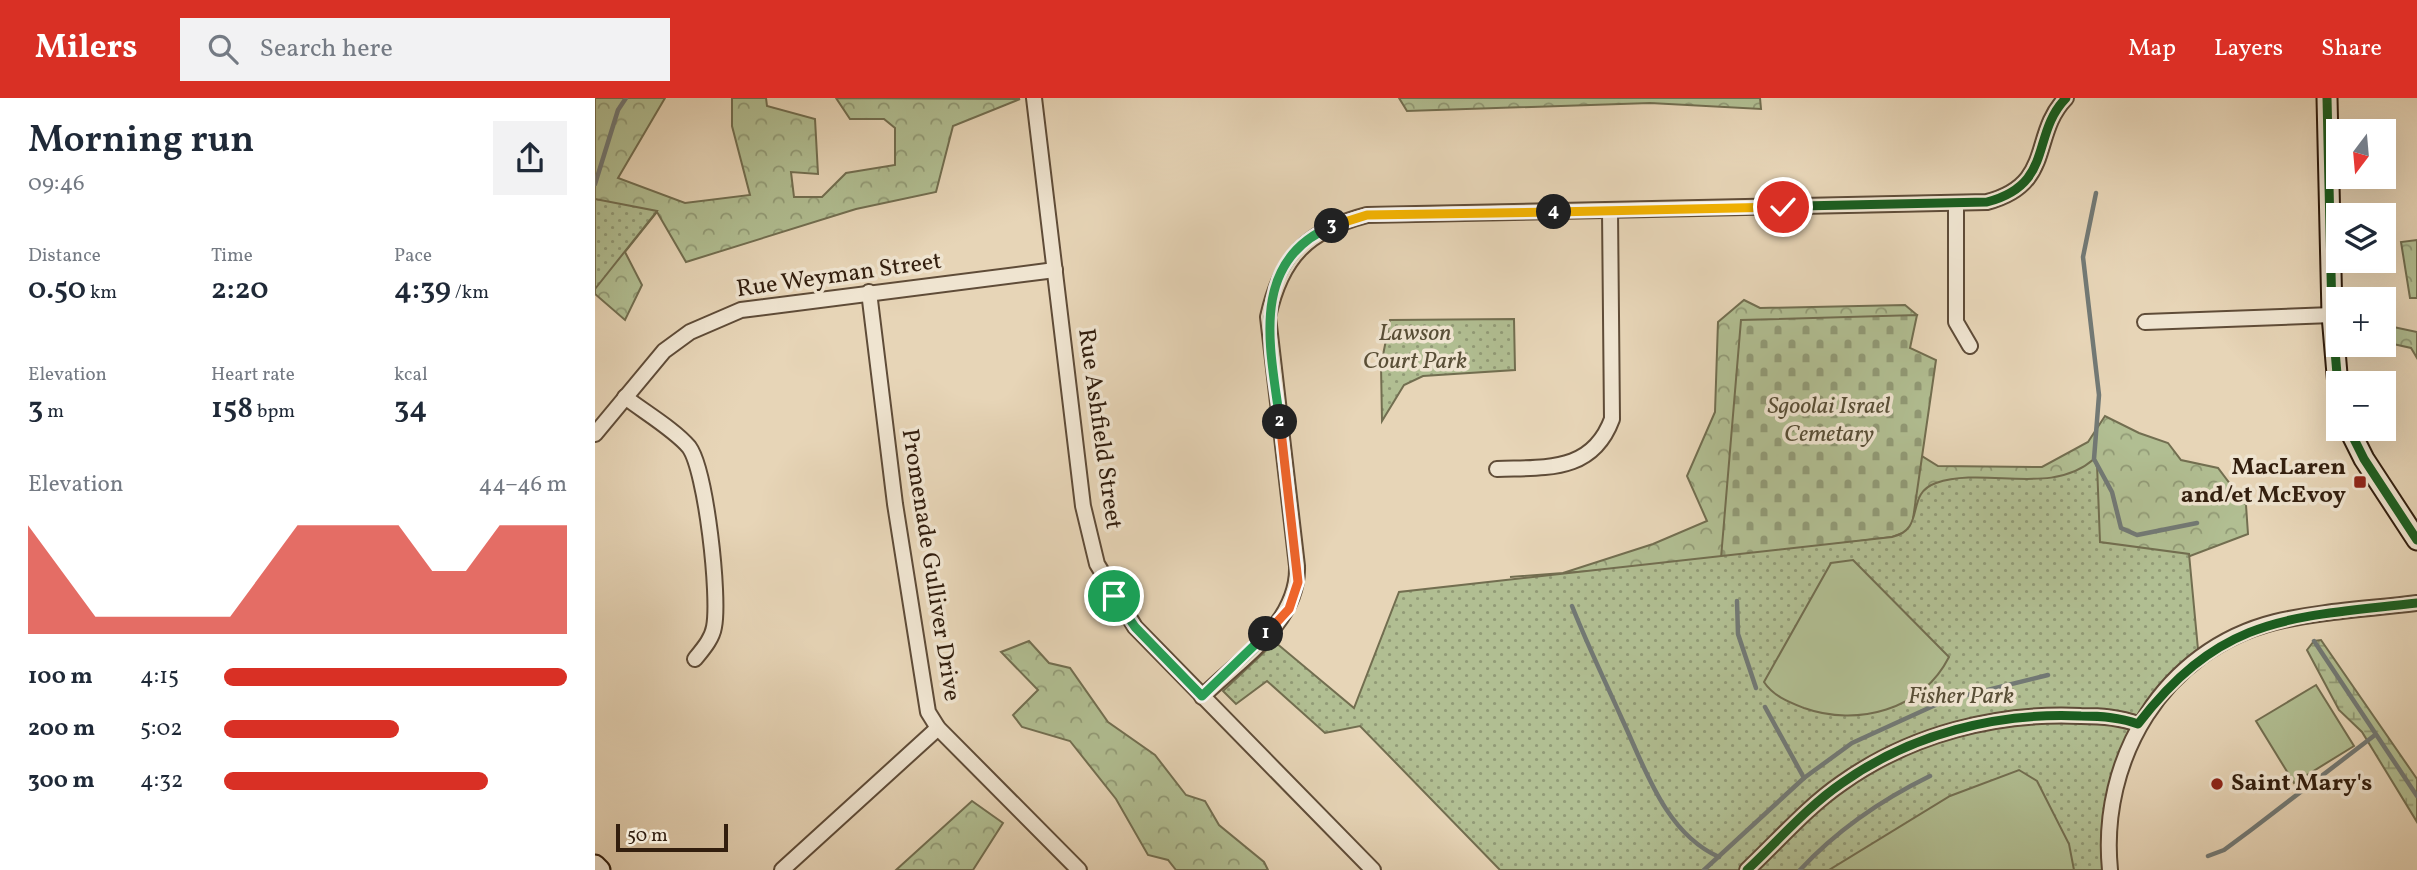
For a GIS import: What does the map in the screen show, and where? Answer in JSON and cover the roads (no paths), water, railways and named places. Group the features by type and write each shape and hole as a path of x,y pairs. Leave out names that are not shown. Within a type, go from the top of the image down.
{"street":[{"name":"Rue Ashfield Street","path":"1034,98 1083,506 1097,564 1135,627 1373,870"},
{"path":"1202,696 1279,622 1289,609 1298,582 1268,317 1273,291 1285,267 1302,246 1321,230 1367,215 1955,204 2001,199 2025,181 2039,160 2052,118 2066,98"},
{"path":"2327,98 2331,287"},
{"path":"1955,204 1956,322 1970,346"},
{"path":"1497,469 1554,467 1572,462 1591,453 1605,438 1612,419 1610,211"},
{"name":"Rue Weyman Street","path":"595,434 664,351 690,332 716,319 767,304 1055,270"},
{"name":"Promenade Gulliver Drive","path":"869,292 895,504 928,712 938,728 1079,870"},
{"path":"2145,322 2326,315"},
{"path":"625,397 688,446 700,469 714,585 714,627 707,644 695,659"},
{"path":"2355,441 2417,540"},
{"path":"2110,870 2110,810 2117,777 2139,724 2190,667 2242,634 2274,622 2417,603"},
{"path":"1747,870 1842,783 1918,743 1959,727 2017,716 2060,715 2120,717 2139,724"},
{"path":"782,870 938,728"},
{"path":"595,864 600,870"}],"waterway":[{"path":"595,184 618,110 626,98"},
{"path":"2096,193 2083,257 2099,395 2094,459 2112,492 2121,528 2137,535 2197,523"},
{"path":"1737,601 1738,634 1756,688"},
{"path":"1572,606 1659,797 1684,832 1719,857"},
{"path":"2314,641 2417,796"},
{"path":"1963,696 2048,675"},
{"path":"1704,870 1804,778 1852,743 1942,702"},
{"path":"1765,707 1804,778"},
{"path":"2208,856 2224,850 2375,735"},
{"path":"1800,870 1814,855 1861,817 1930,776"}],"place":[{"name":"MacLaren and/et McEvoy","path":"2360,482"},
{"name":"Saint Mary's","path":"2217,784"}],"park label":[{"name":"Lawson Court Park","path":"1415,348"},
{"name":"Sgoolai Israel Cemetary","path":"1829,421"},
{"name":"Fisher Park","path":"1961,697"}]}
